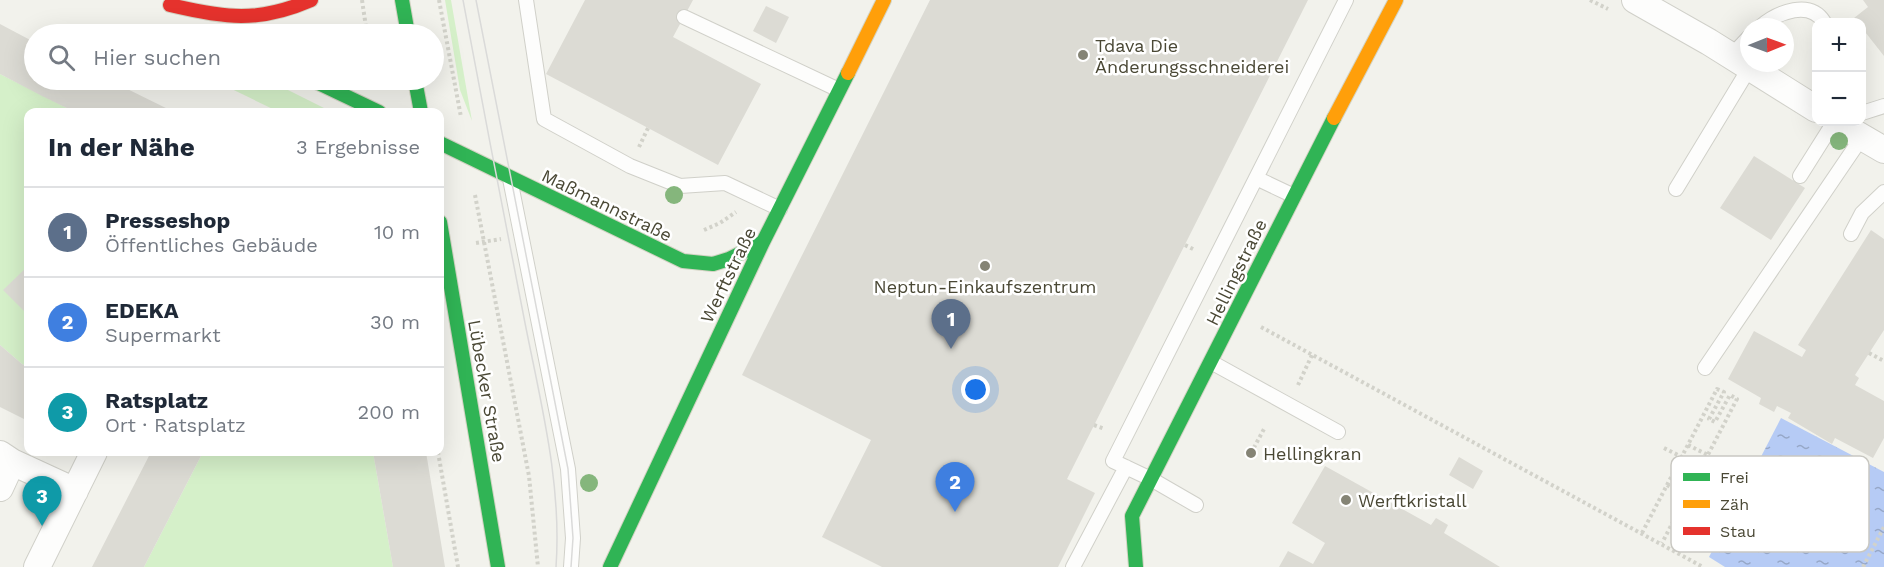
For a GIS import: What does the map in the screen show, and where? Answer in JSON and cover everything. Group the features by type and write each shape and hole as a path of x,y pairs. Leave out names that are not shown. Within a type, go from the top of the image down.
{"street":[{"path":"165,3 216,16 259,17 291,10 311,0"},
{"path":"402,0 406,24"},
{"name":"Hellingstraße","path":"1136,567 1132,516 1396,0"},
{"path":"1635,0 1740,60"},
{"path":"165,3 205,24"},
{"name":"Werftstraße","path":"620,561 764,242 882,3"},
{"path":"1758,72 1812,106"},
{"path":"333,90 371,108"},
{"path":"417,90 420,108"},
{"path":"1847,126 1869,133"},
{"name":"Maßmannstraße","path":"444,145 683,261 714,264 764,242"},
{"name":"Lübecker Straße","path":"444,249 498,567"},
{"path":"37,567 92,456"},
{"path":"0,488 6,458 75,491"}],"lane":[{"path":"526,0 544,119 630,166 680,186 725,183 780,209"},
{"path":"866,0 882,3"},
{"path":"1196,505 1151,479 1113,461 1346,0"},
{"path":"1771,18 1780,10 1794,4 1811,5 1822,18"},
{"path":"684,17 839,90"},
{"path":"1677,189 1740,63"},
{"path":"1705,368 1869,133 1884,106"},
{"path":"1800,176 1832,126"},
{"path":"510,178 568,469 573,518 571,567"},
{"path":"1256,178 1294,196"},
{"path":"1851,234 1862,213 1884,192"},
{"path":"1211,362 1338,432"},
{"path":"1073,567 1126,467"}],"path":[{"path":"362,0 366,24"},
{"path":"439,0 443,24"},
{"path":"444,27 529,476 538,567"},
{"path":"444,249 521,235"},
{"path":"1235,314 1671,548"},
{"path":"1869,353 1884,361"},
{"path":"1289,405 1312,355"},
{"path":"1683,456 1688,445 1718,389 1724,392 1709,419 1715,422 1730,395 1737,399 1708,454 1688,445"},
{"path":"1251,453 1264,429"},
{"path":"1664,448 1678,456"},
{"path":"439,456 458,567"},
{"path":"1642,533 1671,478"},
{"path":"1667,485 1671,487"},
{"path":"1662,543 1671,525"},
{"path":"1863,567 1884,527"},
{"path":"1677,552 1703,567"}],"green space":[{"path":"445,0 451,0 472,121 460,90"},
{"path":"0,74 24,86 24,90 32,90 67,108 24,108 24,365 0,345"},
{"path":"234,90 288,90 324,108 271,108"},
{"path":"201,456 374,456 393,567 144,567"}],"water":[{"path":"1781,418 1853,456 1761,456"},
{"path":"1869,464 1884,472 1884,567 1725,567 1709,557 1712,552 1869,552"}],"building":[{"path":"585,0 693,0 673,37 761,84 718,165 546,74"},
{"name":"Neptun-Einkaufszentrum","path":"930,0 1308,0 1067,479 1095,493 1058,567 882,567 822,537 871,440 742,375"},
{"path":"1863,0 1884,0 1884,56 1866,33 1866,18 1854,18 1868,7"},
{"path":"766,6 789,17 776,43 753,31"},
{"path":"0,24 24,37 24,87 0,74"},
{"path":"31,90 129,90 166,108 67,108"},
{"path":"1754,156 1805,188 1771,240 1720,208"},
{"path":"1871,230 1884,239 1884,330 1855,375 1859,378 1855,385 1884,401 1884,438 1873,458 1835,438 1832,444 1788,418 1791,413 1777,406 1774,412 1759,404 1761,398 1728,379 1754,331 1802,357 1806,350 1798,345"},
{"path":"24,270 24,311 3,290"},
{"path":"0,345 24,365 24,419 0,407"},
{"path":"149,456 201,456 144,567 92,567"},
{"path":"374,456 427,456 445,567 393,567"},
{"path":"1459,457 1483,471 1473,489 1449,475"},
{"name":"Werftkristall","path":"1325,466 1431,525 1436,518 1448,525 1444,533 1500,567 1279,567 1288,551 1313,564 1325,543 1292,523"}],"tram line":[{"path":"463,0 549,444 556,505 556,567"},
{"path":"476,0 568,469 573,538 571,567"}],"traffic: fast":[{"path":"402,0 406,24"},
{"path":"610,567 763,242 848,73"},
{"path":"333,90 371,108"},
{"path":"417,90 420,108"},
{"path":"1136,567 1132,516 1334,118"},
{"path":"444,145 683,261 713,264 729,259 763,242"},
{"path":"444,246 498,567"}],"traffic: slow":[{"path":"848,73 884,0"},
{"path":"1334,118 1396,0"}],"traffic: jam":[{"path":"170,5 208,13 241,16 274,12 311,0"}],"place":[{"name":"Tdava Die Änderungsschneiderei","path":"1083,55"},
{"name":"Neptun-Einkaufszentrum","path":"985,266"},
{"name":"Presseshop","path":"951,349"},
{"name":"Hellingkran","path":"1251,453"},
{"name":"Werftkristall","path":"1346,500"},
{"name":"EDEKA","path":"955,512"},
{"name":"Ratsplatz","path":"42,526"}]}
